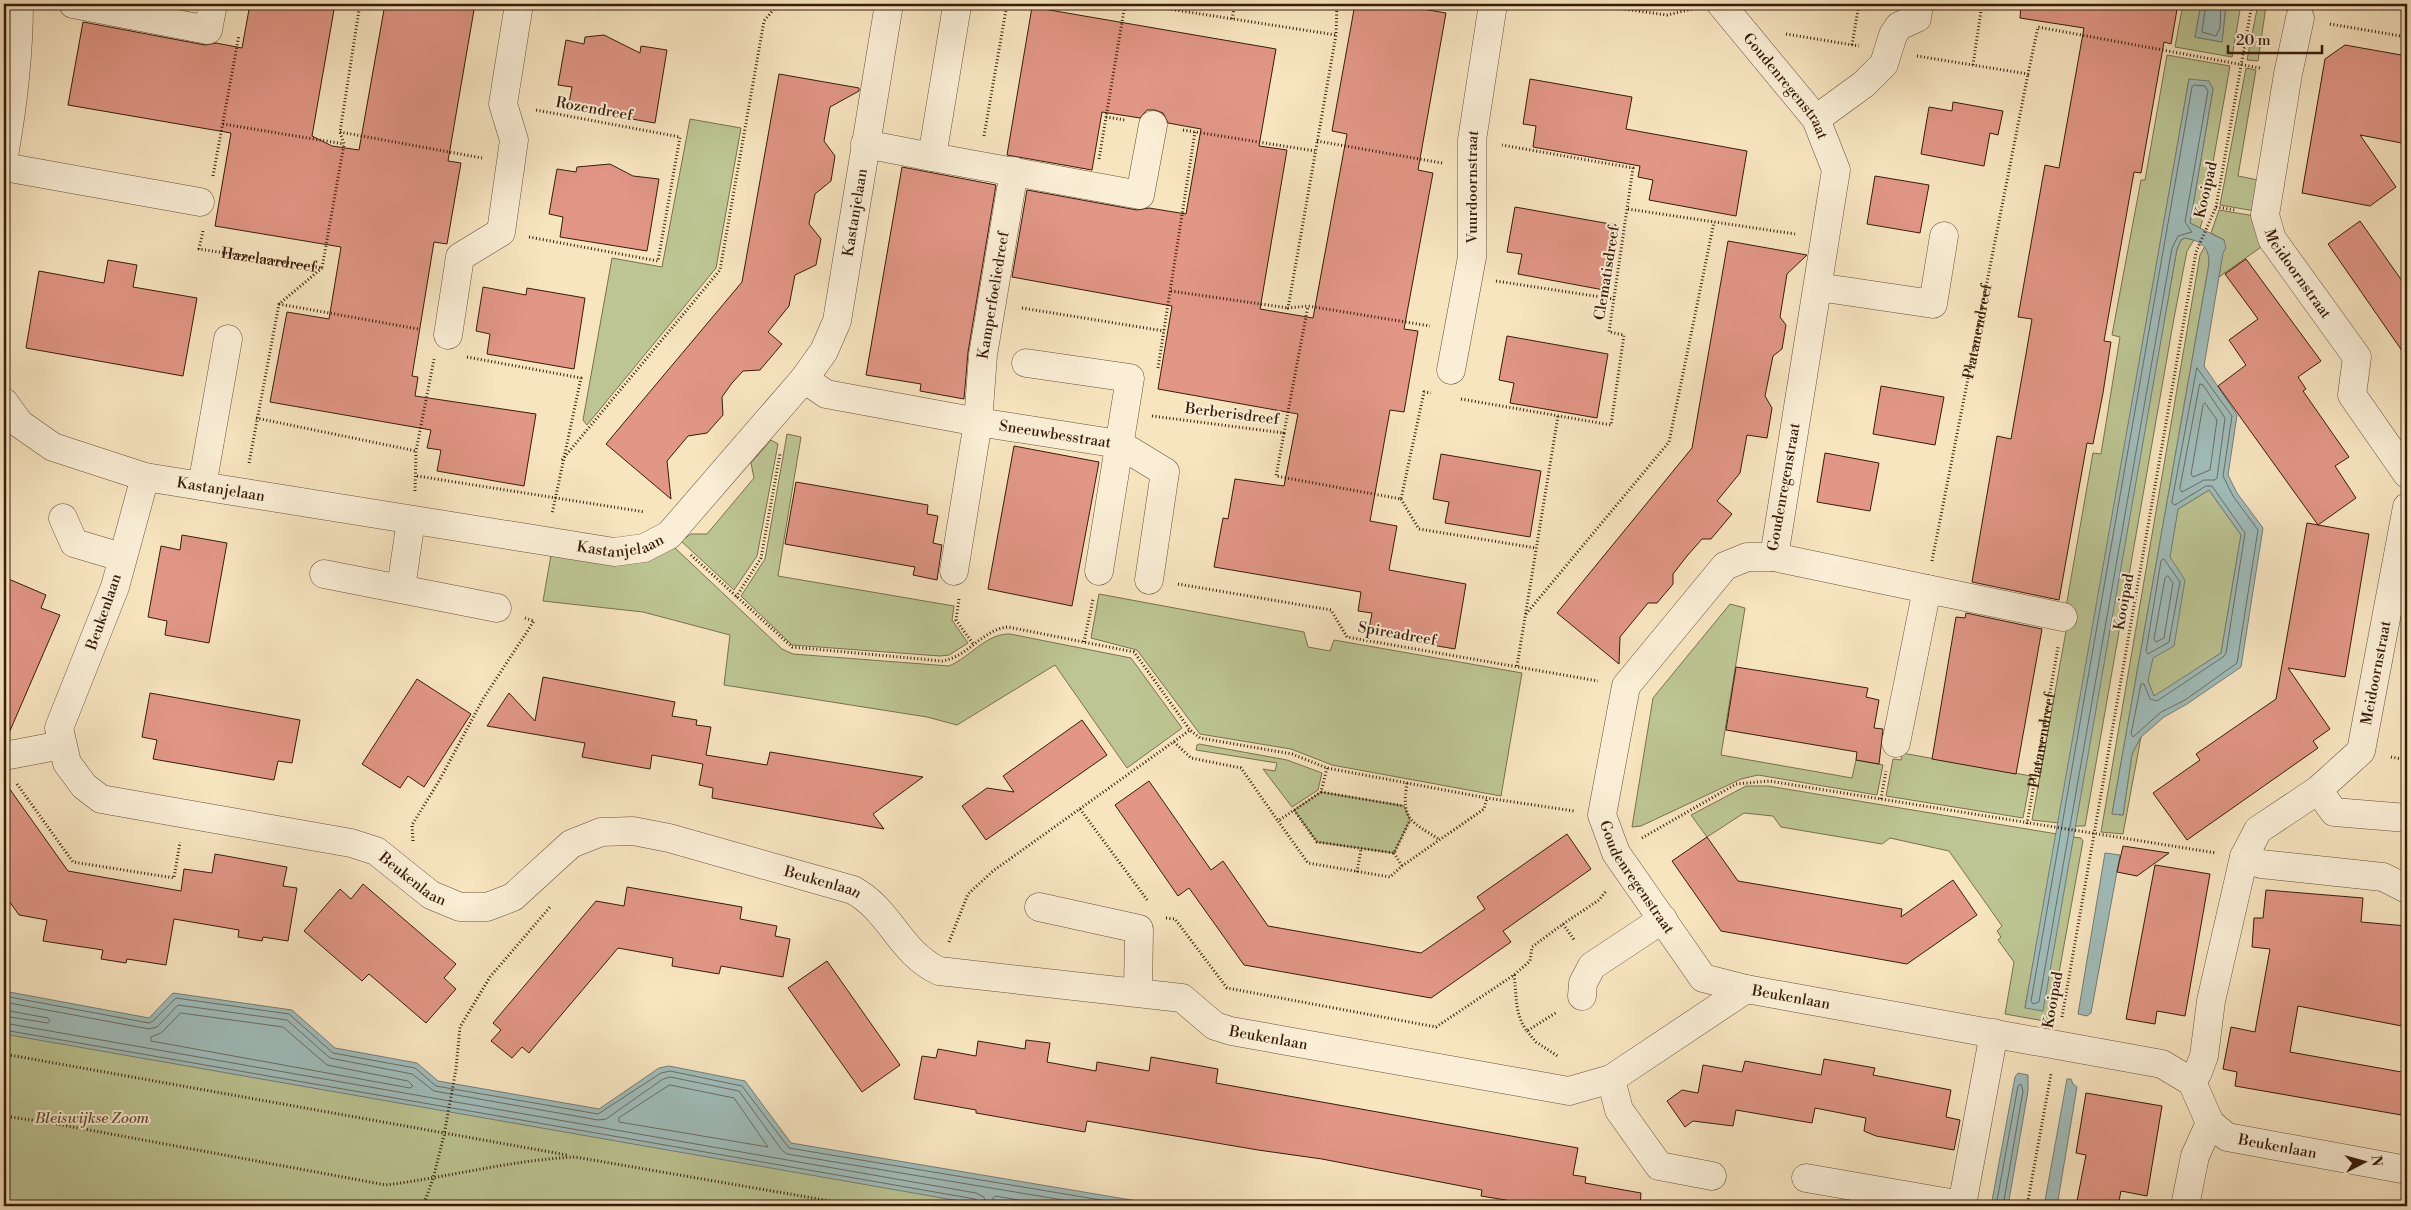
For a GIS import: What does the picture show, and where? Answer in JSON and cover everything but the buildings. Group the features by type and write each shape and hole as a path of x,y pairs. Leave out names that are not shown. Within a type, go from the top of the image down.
{"street":[{"path":"4,156 12,109 19,43 19,4"},
{"path":"73,4 208,30 213,4"},
{"path":"448,335 460,257 501,232 514,140 503,104 519,4"},
{"name":"Kastanjelaan","path":"4,402 20,424 53,447 145,477 614,552 644,548 670,534 769,421 804,379 824,351 838,321 889,4"},
{"name":"Vuurdoornstraat","path":"1451,370 1472,257 1472,140 1493,4"},
{"path":"1816,119 1864,84 1884,64 1899,26 1916,18 1919,4"},
{"path":"932,156 957,6"},
{"name":"Goudenregenstraat","path":"1709,6 1816,119 1836,170 1774,557 1747,557 1726,566 1626,686 1602,815 1616,852 1703,978 1746,989"},
{"name":"Meidoornstraat","path":"2300,18 2288,74 2265,215 2272,239 2357,357 2352,396 2407,474"},
{"path":"866,144 1140,195 1153,125"},
{"path":"4,167 204,203"},
{"name":"Kamperfoeliedreef","path":"978,422 983,355 1014,171"},
{"path":"1818,287 1933,304 1944,236"},
{"path":"202,486 228,339"},
{"path":"1026,363 1130,378 1099,571"},
{"name":"Sneeuwbesstraat","path":"804,379 826,394 978,422 1119,444 1165,472 1149,580"},
{"name":"Sneeuwbesstraat","path":"954,572 978,422"},
{"name":"Beukenlaan","path":"145,477 114,587 59,728 66,763 84,786 101,799 351,843 376,851 431,895 460,907 487,907 513,897 571,844 601,832 642,833 669,838 853,890 868,898 915,956 925,965 939,972 1182,998 1215,1026 1231,1031 1569,1091 1611,1079 1746,989 2162,1064 2192,1082"},
{"name":"Meidoornstraat","path":"2192,1082 2204,1056 2211,1001 2244,857 2258,830 2318,790 2361,751 2407,507"},
{"path":"63,518 74,542 121,557"},
{"path":"401,588 412,520"},
{"path":"1774,557 2063,617"},
{"path":"324,574 497,608"},
{"path":"1896,743 1927,589"},
{"path":"7,756 62,745"},
{"path":"2318,790 2334,812 2407,818"},
{"path":"2244,857 2261,864 2384,876 2407,889"},
{"path":"1039,907 1140,930 1138,992"},
{"path":"1582,996 1583,983 1592,966 1663,919"},
{"path":"1806,1178 1962,1205 1994,1033"},
{"path":"1611,1079 1619,1110 1659,1166 1712,1176"},
{"path":"2185,1206 2195,1156 2210,1123 2192,1082"},
{"name":"Beukenlaan","path":"2210,1123 2227,1137 2407,1170"}],"path":[{"name":"Hazelaardreef","path":"204,203 199,249 322,268 344,144 340,132 360,4"},
{"path":"562,460 720,270 764,22 778,4"},
{"path":"978,165 1007,4"},
{"path":"1094,186 1125,4"},
{"path":"1137,4 1336,35"},
{"path":"1232,19 1235,4"},
{"path":"1288,308 1336,35 1337,4"},
{"path":"1587,4 1667,15 1709,6"},
{"path":"1852,45 1859,4"},
{"path":"1973,65 1982,4"},
{"name":"Kooipad","path":"2027,1206 2095,834 2196,252 2211,222 2216,207 2252,4"},
{"path":"2300,18 2407,37"},
{"name":"Platanendreef","path":"1927,589 2038,27 2242,64"},
{"path":"204,203 223,124 240,36 208,30"},
{"path":"1778,33 2028,74"},
{"name":"Rozendreef","path":"501,232 658,261 680,136 503,104"},
{"path":"1106,117 1315,152"},
{"path":"223,124 344,144"},
{"path":"340,132 511,163"},
{"path":"1158,370 1195,132"},
{"name":"Clematisdreef","path":"1401,499 1424,392 1611,425 1624,335 1609,332 1634,168 1472,140"},
{"path":"1317,141 1472,168"},
{"path":"2406,181 2407,167"},
{"path":"1628,209 1825,239"},
{"path":"1526,614 1669,442 1714,222"},
{"path":"244,493 256,418 279,304 322,268"},
{"path":"1468,277 1614,299"},
{"path":"1171,291 1288,308 1308,306 1458,330"},
{"path":"992,300 1010,306 1164,331"},
{"path":"279,304 448,335"},
{"name":"Berberisdreef","path":"1151,416 1284,433 1308,306"},
{"path":"448,335 456,355 581,378 562,460 547,542"},
{"path":"412,520 417,476 416,451 434,358 448,335"},
{"path":"1447,396 1451,370"},
{"path":"1119,444 1151,416 1152,406"},
{"path":"1517,666 1558,416"},
{"path":"256,418 416,451"},
{"path":"736,597 761,558 782,442 769,421"},
{"path":"1284,433 1276,476 1401,499 1419,529 1536,548"},
{"path":"417,476 648,513 784,642 797,648 942,660 953,659 997,628 1008,627 1134,652 1190,730 1200,738 1292,754 1326,768 1407,784 1602,815"},
{"path":"954,572 960,592 956,620 974,645"},
{"name":"Spireadreef","path":"1149,580 1331,610 1347,637 1626,686"},
{"path":"402,872 414,856 412,825 440,781 483,700 534,621 497,608"},
{"name":"Platanendreef","path":"2027,824 2063,617"},
{"path":"939,972 968,894 993,871 1190,730"},
{"path":"1174,742 1190,758 1241,768 1308,863 1357,872 1390,877 1402,866 1484,809 1487,798"},
{"path":"7,756 8,772 73,862 174,878 181,838"},
{"path":"1321,792 1326,768"},
{"path":"1616,852 1736,784 1769,781 2027,824 2244,857"},
{"path":"1407,784 1404,806 1410,820 1440,840"},
{"path":"1278,821 1321,792 1404,806"},
{"path":"1294,810 1317,842 1394,853"},
{"path":"1394,853 1410,820"},
{"path":"1357,872 1361,849"},
{"path":"1394,853 1402,866"},
{"path":"423,1206 433,1179 444,1135 456,1070 460,1027 490,977 552,904"},
{"path":"1161,918 1174,919 1227,988 1436,1027 1514,975 1530,961 1532,947 1563,924 1592,966"},
{"path":"1514,975 1516,1009 1521,1023 1536,1042 1563,1058"},
{"path":"1527,1031 1582,996"},
{"path":"4,1054 444,1135 859,1206"},
{"path":"4,1116 58,1124 386,1185 433,1179 544,1158 575,1157"}],"green space":[{"path":"2183,4 2201,4 2195,37 2222,42 2226,4 2241,4 2232,57 2175,47"},
{"path":"2258,4 2299,4 2304,13 2266,6 2258,61 2247,60"},
{"path":"2167,55 2230,66 2200,228 2190,223 2213,89 2189,79 2059,823 2032,820 2070,609 2066,607 2093,453 2101,454 2120,337 2112,335 2141,180 2145,180"},
{"path":"2246,68 2256,70 2238,176 2258,180 2255,211 2220,205"},
{"path":"690,119 741,128 716,268 587,425 583,420 612,258 662,267"},
{"path":"2219,210 2255,216 2264,245 2219,277 2224,240 2211,233"},
{"path":"2185,238 2194,240 2187,251 2174,318 2085,826 2074,826 2177,249 2181,240"},
{"path":"2205,246 2209,252 2209,264 2112,814 2123,815 2132,754 2141,737 2123,834 2101,832 2200,255"},
{"path":"787,434 801,437 778,576 954,606 952,620 968,643 949,655 940,656 792,645 741,596 765,559"},
{"path":"771,440 778,444 757,556 734,590 681,541 691,534 707,534 754,478 751,463"},
{"path":"2209,490 2241,535 2221,653 2154,697 2148,681 2178,509"},
{"path":"674,547 782,649 793,654 949,666 986,641 994,637 1010,634 1131,658 1182,728 1127,768 1055,665 957,725 927,717 724,685 730,635 643,612 543,601 551,555 614,562 644,559"},
{"path":"1099,594 1304,632 1308,647 1330,651 1334,640 1522,673 1501,796 1332,765 1291,749 1200,734 1137,650 1091,638"},
{"path":"1730,604 1745,608 1721,755 1852,778 1856,760 1883,765 1877,795 1758,775 1741,779 1641,826 1632,827 1653,698"},
{"path":"1199,744 1287,760 1322,773 1318,790 1292,807 1263,769 1275,771 1277,763 1196,750"},
{"path":"1902,753 2031,776 2023,818 1886,796 1893,759 1901,760"},
{"path":"1746,786 1768,786 2057,834 2025,1007 2042,1010 2073,837 2081,838 2083,841 2050,1022 2005,1014 2014,962 1998,940 2001,937 1997,931 2002,926 1949,851 1890,838 1882,844 1781,827 1773,816 1744,813 1707,837 1691,815"},
{"path":"1321,792 1404,806 1410,820 1394,853 1317,842 1294,810"},
{"name":"Bleiswijkse Zoom","path":"4,1014 1125,1206 4,1206"}],"water":[{"path":"2201,4 2226,4 2222,42 2195,37"},
{"path":"2189,79 2209,81 2213,89 2190,223 2224,240 2226,248 2223,253 2204,366 2237,415 2228,475 2237,493 2263,528 2241,667 2187,704 2164,717 2141,737 2132,754 2123,815 2112,814 2209,264 2206,249 2200,243 2185,238 2181,240 2177,249 2043,1011 2025,1008","holes":["2209,490 2241,535 2221,653 2154,696 2148,681 2153,658 2174,646 2185,580 2170,557 2178,509"]},
{"path":"2105,853 2120,855 2091,1013 2087,1016 2078,1014"},
{"path":"4,991 149,1018 173,993 292,1010 335,1048 417,1063 438,1081 599,1109 659,1068 669,1066 745,1081 791,1143 1167,1206 988,1206 4,1034"},
{"path":"2018,1073 2028,1075 2028,1091 2008,1206 1991,1206 2015,1077"},
{"path":"2067,1079 2071,1079 2077,1087 2057,1206 2044,1206"}]}
